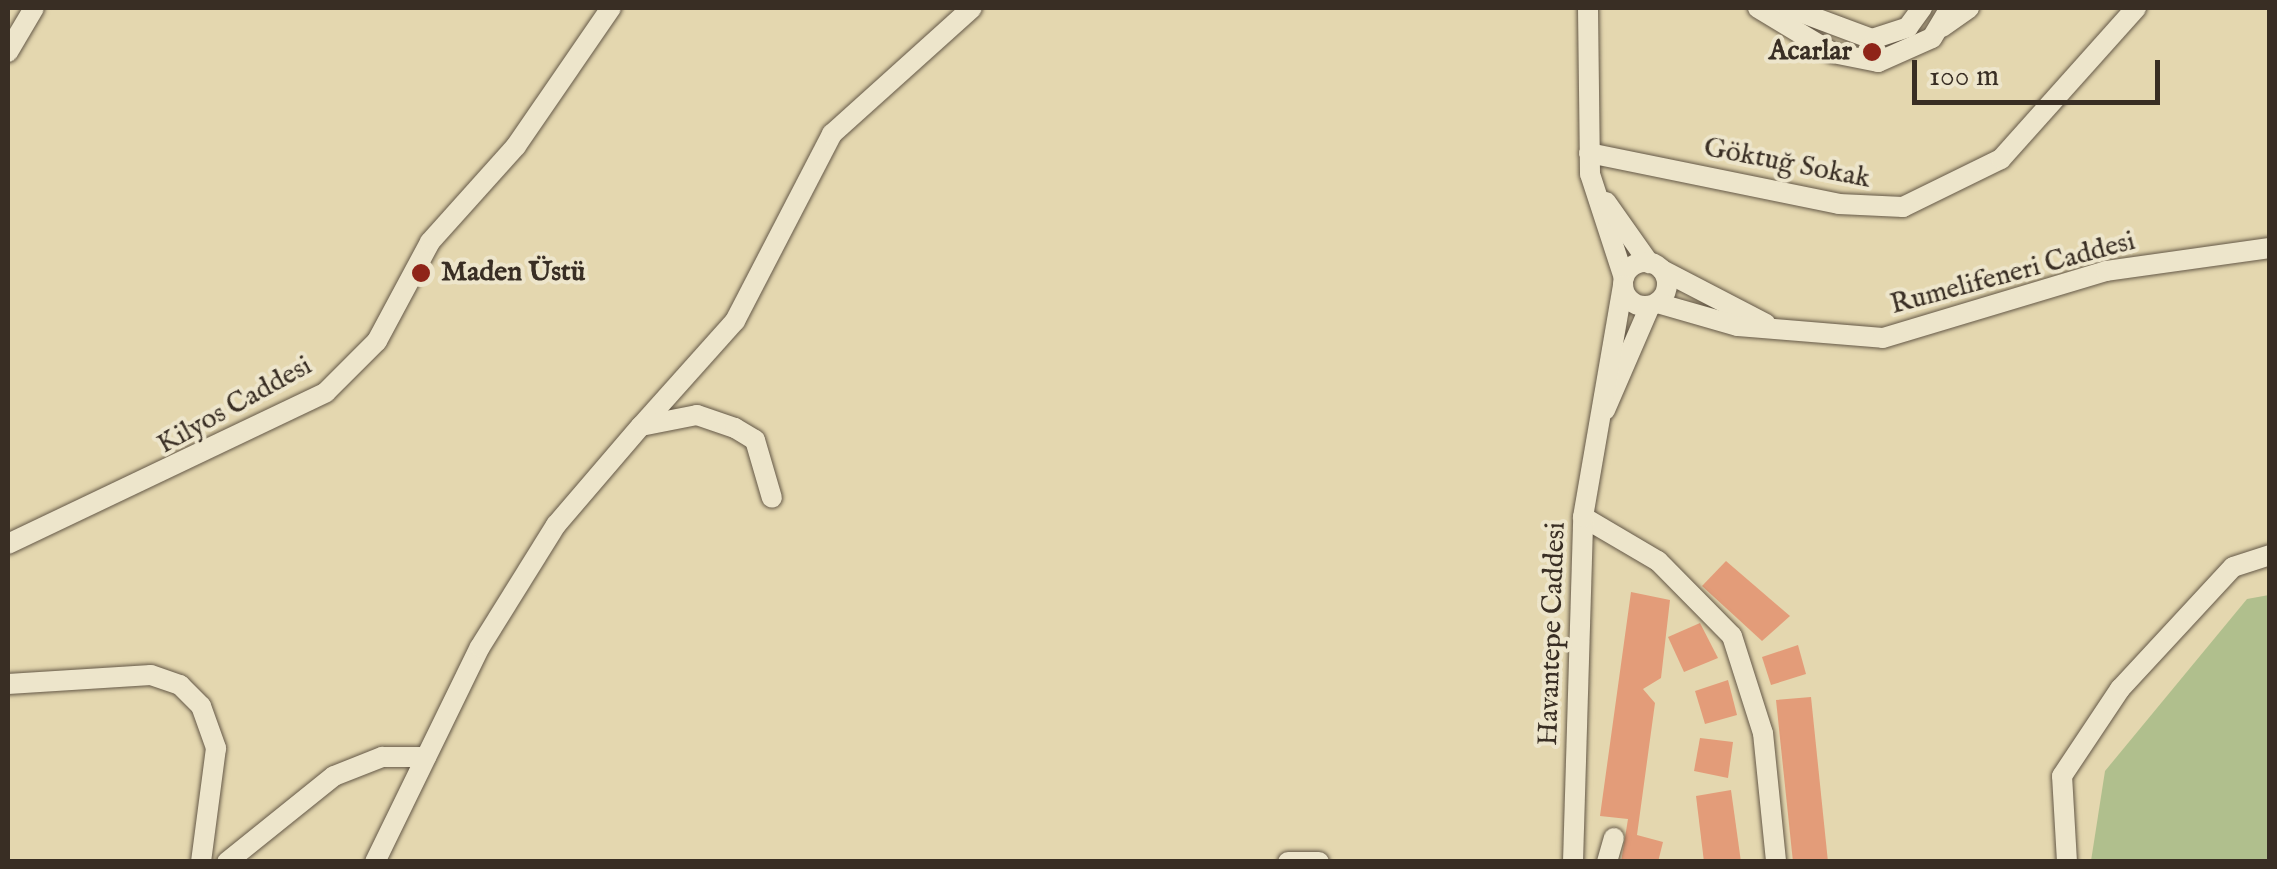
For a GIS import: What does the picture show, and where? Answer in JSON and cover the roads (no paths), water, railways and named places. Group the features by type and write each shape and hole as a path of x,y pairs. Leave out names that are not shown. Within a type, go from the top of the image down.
{"street":[{"path":"8,52 34,8"},
{"name":"Kilyos Caddesi","path":"8,544 326,392 378,341 430,242 516,146 610,8"},
{"path":"376,862 480,646 556,525 735,321 832,134 972,8"},
{"name":"Rumelifeneri Caddesi","path":"1588,8 1589,153 1595,190 1624,281"},
{"path":"1758,8 1858,62 1898,59 1956,12"},
{"path":"1788,8 1872,39 1908,27 1922,8"},
{"name":"Göktuğ Sokak","path":"1589,153 1839,204 1903,207 2001,159 2136,8"},
{"name":"Rumelifeneri Caddesi","path":"1595,190 1655,266 1772,327"},
{"name":"Rumelifeneri Caddesi","path":"1654,305 1772,327 1883,338 2106,271 2270,248"},
{"path":"1654,305 1635,304 1624,281 1655,266"},
{"name":"Havantepe Caddesi","path":"1605,410 1654,305 1668,284 1655,266"},
{"name":"Havantepe Caddesi","path":"1573,855 1583,517 1605,410 1624,281"},
{"path":"641,426 697,415 735,428 754,440 772,498"},
{"path":"1583,517 1658,562 1732,636 1763,733 1776,862"},
{"path":"2066,862 2062,776 2091,732 2233,567 2270,555"},
{"path":"8,684 150,675 180,685 202,706 216,748 201,862"},
{"path":"228,862 334,776 382,756 426,757"},
{"path":"1607,862 1614,838"},
{"path":"1555,862 1573,855"},
{"path":"1288,862 1318,862"}],"place":[{"name":"Acarlar","path":"1872,52"},
{"name":"Maden Üstü","path":"421,273"}]}
